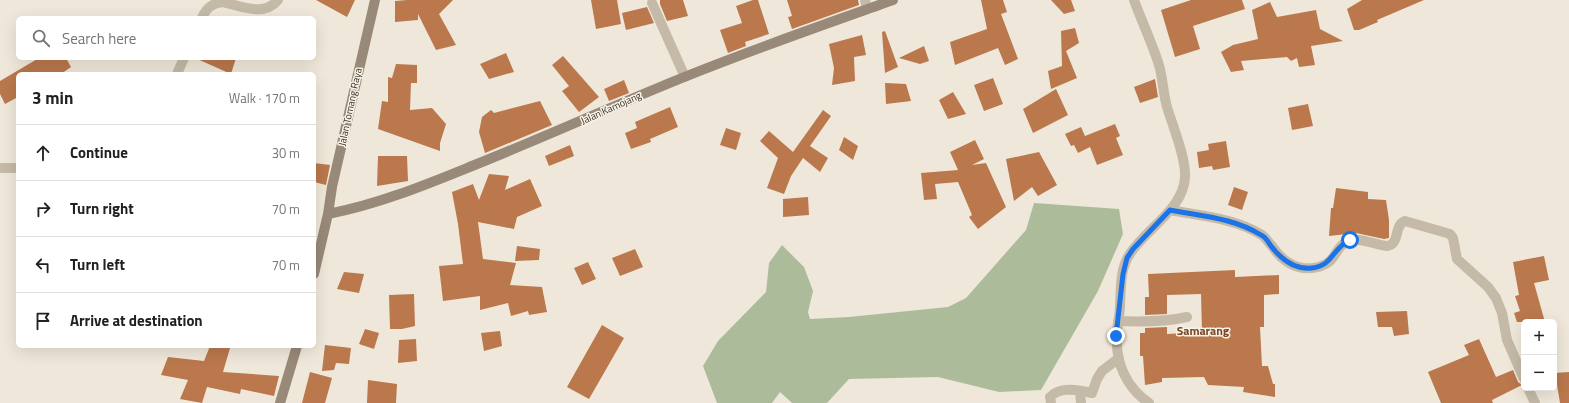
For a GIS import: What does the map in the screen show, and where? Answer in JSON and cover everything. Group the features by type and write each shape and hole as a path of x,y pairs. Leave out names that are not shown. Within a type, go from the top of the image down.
{"main road":[{"name":"Jalan Tomang Raya","path":"316,265 374,0"},
{"name":"Jalan Kamojang","path":"328,214 357,208 412,191 534,142 732,58 866,5 893,0"},
{"path":"280,403 296,348"}],"street":[{"path":"203,16 208,8 217,2 260,10 270,7 278,0"},
{"path":"1134,0 1159,66 1166,105 1184,167 1185,176 1184,184 1170,210 1133,249 1127,258 1123,274 1116,336 1119,358 1125,378 1142,398 1150,403"},
{"path":"652,3 685,77"},
{"path":"178,72 183,60"},
{"path":"0,168 16,168"},
{"path":"1170,210 1227,221 1242,226 1266,239 1281,258 1289,264 1303,268 1313,268 1330,261 1339,248 1350,240 1387,246 1392,245 1395,241 1400,223 1405,221 1448,233 1453,238 1457,259 1488,287 1496,298 1502,313 1506,336 1521,372"},
{"path":"1118,321 1170,321 1187,317"},
{"path":"1051,403 1050,397 1056,391 1071,389 1092,393 1102,371 1119,358"},
{"path":"1080,403 1080,393 1082,391"},
{"path":"1529,391 1535,403"}],"green space":[{"path":"1034,203 1119,209 1123,234 1098,291 1041,390 999,392 938,377 849,379 827,403 792,403 780,392 772,403 717,403 703,366 718,341 766,292 769,263 782,245 804,267 813,291 808,312 810,319 849,317 948,307 966,298 1026,230"}],"building":[{"path":"316,0 355,0 347,17"},
{"path":"453,0 439,14 456,45 436,50 418,14 418,20 395,22 395,1"},
{"path":"591,0 617,0 621,24 596,29"},
{"path":"660,0 683,0 688,16 667,21 660,4"},
{"path":"753,0 758,0 769,34 745,42 746,46 728,53 720,30 742,23 736,6"},
{"path":"787,0 858,0 859,5 792,29 788,17 792,16"},
{"path":"981,0 1003,0 1007,12 1001,14 1018,59 1005,65 998,48 955,65 950,42 987,29"},
{"path":"1051,0 1071,0 1075,11 1064,14"},
{"path":"1191,0 1242,0 1245,9 1193,26 1200,49 1175,57 1161,10"},
{"path":"1362,0 1424,0 1377,20 1378,22 1359,30 1354,30 1347,9"},
{"path":"1270,2 1277,17 1316,10 1320,29 1343,41 1311,46 1315,65 1299,67 1297,58 1291,61 1287,57 1241,61 1244,70 1231,72 1221,52 1233,45 1258,39 1252,10"},
{"path":"647,7 654,23 626,30 622,13"},
{"path":"1075,28 1079,43 1066,51 1077,78 1051,89 1048,71 1062,66 1061,31"},
{"path":"885,31 898,67 885,73 882,32"},
{"path":"862,35 866,55 854,57 855,81 832,85 834,68 829,44"},
{"path":"924,46 929,61 920,64 899,58"},
{"path":"506,53 514,72 489,79 480,64"},
{"path":"563,56 599,97 579,112 562,91 569,86 552,65"},
{"path":"36,60 67,60 71,67 64,72 16,72 16,98 5,104 0,94 0,81"},
{"path":"200,60 235,60 232,72 226,72"},
{"path":"396,64 417,65 417,83 411,83 410,110 432,108 446,124 440,143 440,151 378,129 382,101 388,102 388,77 392,78"},
{"path":"993,78 1003,104 984,111 974,85"},
{"path":"1155,79 1158,97 1140,103 1134,87"},
{"path":"624,80 629,93 609,101 604,89"},
{"path":"885,83 906,84 911,101 886,104"},
{"path":"1056,89 1068,115 1033,133 1023,109"},
{"path":"953,92 966,114 948,119 939,100"},
{"path":"540,101 552,125 485,153 479,132 482,117 491,110 494,113"},
{"path":"1308,104 1313,126 1292,130 1288,108"},
{"path":"670,107 678,127 650,139 651,142 631,149 625,133 637,128 635,122"},
{"path":"823,110 831,116 810,146 828,158 820,172 803,158 791,176 784,194 767,188 778,158 760,141 769,131 793,152"},
{"path":"1115,124 1120,136 1116,138 1123,155 1097,165 1090,147 1078,153 1074,145 1071,146 1065,134 1081,127 1085,136"},
{"path":"726,128 741,133 736,150 720,145"},
{"path":"844,137 858,146 853,160 839,150"},
{"path":"975,140 984,159 972,165 986,163 1006,207 978,229 969,217 972,215 958,182 935,184 937,199 924,200 921,173 958,170 950,152"},
{"path":"1226,141 1230,167 1213,170 1212,166 1199,168 1197,152 1209,150 1208,144"},
{"path":"570,145 574,156 549,166 545,156"},
{"path":"1039,152 1057,185 1038,196 1032,187 1014,201 1006,159"},
{"path":"378,156 407,156 408,181 377,186"},
{"path":"316,163 330,165 326,185 316,182"},
{"path":"489,174 509,176 505,190 530,179 542,206 517,217 514,229 478,222 483,259 516,263 510,285 542,287 547,312 529,315 528,311 511,316 508,303 480,310 480,296 443,301 439,266 463,264 452,192 473,184 479,200"},
{"path":"1234,187 1248,192 1242,210 1228,205"},
{"path":"1336,188 1368,192 1368,199 1386,200 1389,220 1389,238 1384,239 1356,233 1329,236 1331,208 1333,208"},
{"path":"808,197 809,215 783,217 783,199"},
{"path":"517,246 540,249 539,260 515,261"},
{"path":"635,249 643,267 620,276 612,258"},
{"path":"1544,256 1549,280 1534,283 1544,319 1521,319 1521,322 1517,322 1514,313 1520,311 1515,296 1519,295 1513,262"},
{"path":"588,262 596,279 582,285 574,268"},
{"path":"1235,270 1235,277 1279,275 1279,294 1264,295 1264,327 1260,327 1262,366 1268,366 1273,384 1275,384 1275,397 1243,392 1244,387 1208,385 1204,377 1162,378 1162,382 1145,385 1143,356 1140,356 1140,333 1145,333 1145,328 1167,327 1167,334 1202,332 1201,294 1167,295 1167,314 1145,315 1145,297 1149,297 1148,274"},
{"path":"344,272 364,274 359,293 337,289"},
{"path":"414,294 415,326 402,329 390,329 389,295"},
{"path":"1407,311 1409,334 1394,336 1392,327 1378,327 1376,312"},
{"path":"602,325 624,338 589,399 567,387"},
{"path":"365,329 379,333 374,349 359,344"},
{"path":"500,331 502,346 484,351 481,333"},
{"path":"416,339 417,361 398,363 399,340"},
{"path":"1479,339 1496,377 1513,370 1521,386 1492,400 1493,403 1441,403 1428,372 1469,355 1464,345"},
{"path":"325,345 351,348 349,364 336,363 334,370 322,371"},
{"path":"209,348 230,348 223,372 279,376 274,396 241,389 240,394 207,387 202,403 180,399 188,380 161,375 168,357 204,361"},
{"path":"310,372 332,378 325,403 302,403"},
{"path":"1569,372 1569,403 1560,403 1557,385 1557,373"},
{"path":"368,380 397,384 396,403 367,403"}],"district":[{"name":"Samarang","path":"1203,330"}],"route":[{"path":"1116,336 1120,311 1121,284 1127,258 1133,249 1170,210 1227,221 1242,226 1266,239 1281,258 1289,264 1303,268 1313,268 1330,261 1339,248 1350,240"}]}
